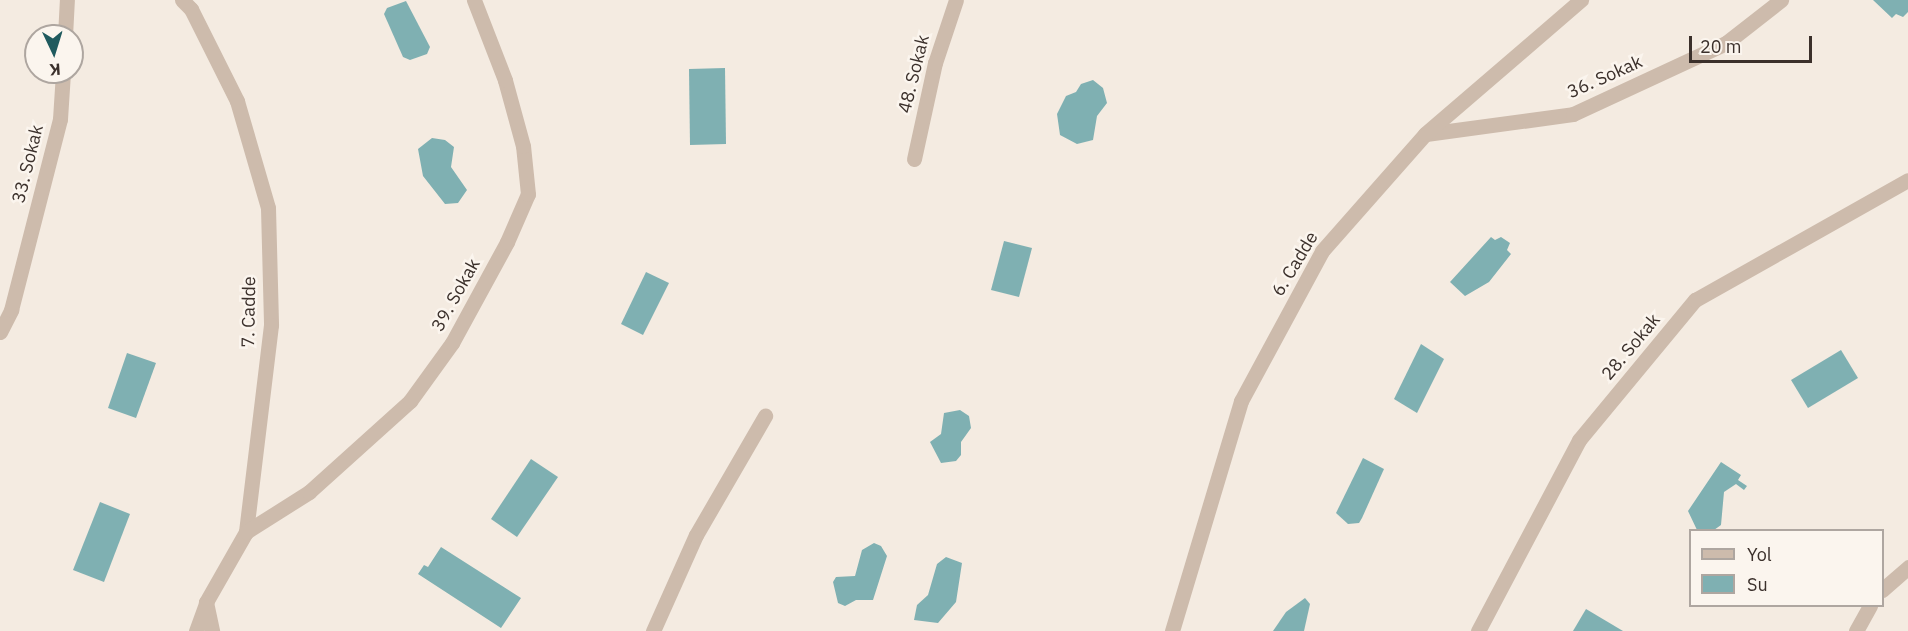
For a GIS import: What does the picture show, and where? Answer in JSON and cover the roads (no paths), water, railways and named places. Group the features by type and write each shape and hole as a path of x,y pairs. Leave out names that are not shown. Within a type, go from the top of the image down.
{"street":[{"path":"65,24 66,0"},
{"name":"7. Cadde","path":"182,0 191,9 237,101 268,208 271,325 246,532 206,602 196,631"},
{"name":"39. Sokak","path":"246,532 309,492 410,401 452,343 507,242 528,194 522,146 506,80 474,0"},
{"name":"48. Sokak","path":"914,159 935,63 956,0"},
{"name":"6. Cadde","path":"1172,631 1241,401 1322,250 1425,134 1581,0"},
{"name":"36. Sokak","path":"1425,134 1573,114 1726,43 1781,0"},
{"name":"33. Sokak","path":"0,332 11,310 60,119 62,84"},
{"name":"28. Sokak","path":"1478,631 1579,440 1695,300 1908,180"},
{"path":"653,631 696,535 765,416"},
{"path":"1884,588 1908,567"},
{"path":"206,602 212,631"},
{"path":"1856,631 1869,607"}],"water":[{"path":"1873,0 1908,0 1908,12 1903,17 1896,14 1892,18"},
{"path":"406,1 430,47 427,54 410,60 403,57 384,14 387,8"},
{"path":"725,68 726,144 690,145 689,69"},
{"path":"1093,80 1103,88 1107,103 1097,116 1093,140 1077,144 1060,135 1057,114 1066,96 1076,92 1081,84"},
{"path":"432,138 445,140 454,147 451,167 467,190 458,203 445,204 423,176 418,149"},
{"path":"1491,237 1495,240 1501,237 1510,243 1507,250 1511,254 1489,282 1465,296 1450,282"},
{"path":"1004,241 1032,248 1019,297 991,290"},
{"path":"646,272 669,283 643,335 621,324"},
{"path":"1421,344 1444,359 1417,413 1394,399"},
{"path":"1841,350 1858,378 1808,408 1791,380"},
{"path":"127,353 156,363 136,418 108,408"},
{"path":"960,410 969,416 971,428 961,442 961,455 956,461 941,463 930,442 941,434 944,413"},
{"path":"1363,458 1384,469 1359,523 1348,524 1336,513"},
{"path":"531,459 558,477 517,537 491,519"},
{"path":"1721,462 1741,475 1738,480 1747,486 1744,490 1736,484 1724,492 1721,525 1715,529 1697,529 1688,511"},
{"path":"100,502 130,514 104,582 73,570"},
{"path":"874,543 881,546 887,556 873,600 856,600 845,606 838,603 833,582 836,577 855,576 862,550"},
{"path":"441,547 521,598 501,628 418,574 424,565 428,567"},
{"path":"946,557 962,563 956,602 938,623 914,620 917,605 928,595 937,564"},
{"path":"1305,598 1310,604 1304,631 1273,631 1286,612"},
{"path":"1586,609 1623,631 1573,631"}]}
